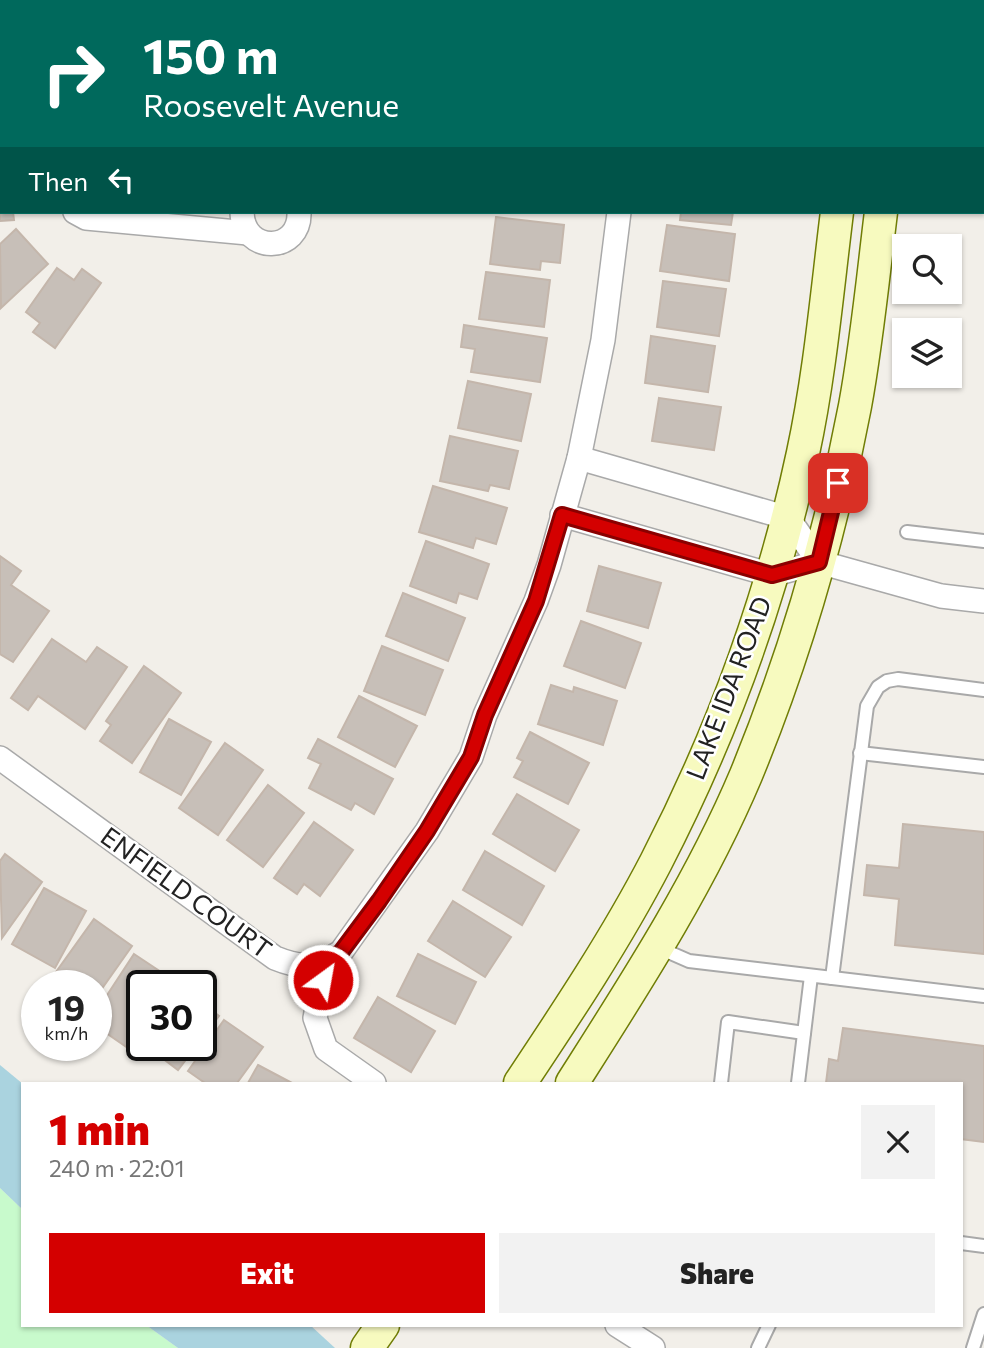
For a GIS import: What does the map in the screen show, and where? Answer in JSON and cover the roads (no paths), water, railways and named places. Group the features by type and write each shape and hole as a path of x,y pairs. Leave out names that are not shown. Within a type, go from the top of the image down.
{"street":[{"path":"79,214 86,218 245,222 255,239 275,244 284,240 297,225 299,214"},
{"path":"372,1082 326,1049 315,1018 326,962 341,952 379,901 427,831 471,757 485,715 536,601 579,458 603,340 619,214"},
{"name":"LAKE IDA ROAD","path":"521,1082 600,960 656,862 706,756 772,575 788,518 813,397 836,214"},
{"name":"LAKE IDA ROAD","path":"573,1082 657,947 702,865 745,777 789,661 819,562 844,459 866,334 881,214"},
{"path":"579,458 788,518 819,562"},
{"path":"562,515 772,575 819,562 941,596 984,601"},
{"name":"ENFIELD COURT","path":"0,758 275,958 291,965 308,966 326,962"},
{"path":"368,1348 382,1327"},
{"path":"620,1327 653,1348"}],"lane":[{"path":"907,532 984,541"},
{"path":"832,978 860,753 871,695 887,681 898,679 984,690"},
{"path":"860,753 984,767"},
{"path":"657,947 689,961 984,996"},
{"path":"798,1082 811,976"},
{"path":"721,1082 728,1022 804,1033"},
{"path":"963,1243 984,1246"},
{"path":"973,1348 984,1314"},
{"path":"758,1348 768,1327"}],"water":[{"path":"0,1065 21,1082 21,1208 0,1188"},
{"path":"149,1327 312,1327 335,1348 178,1348"}]}
